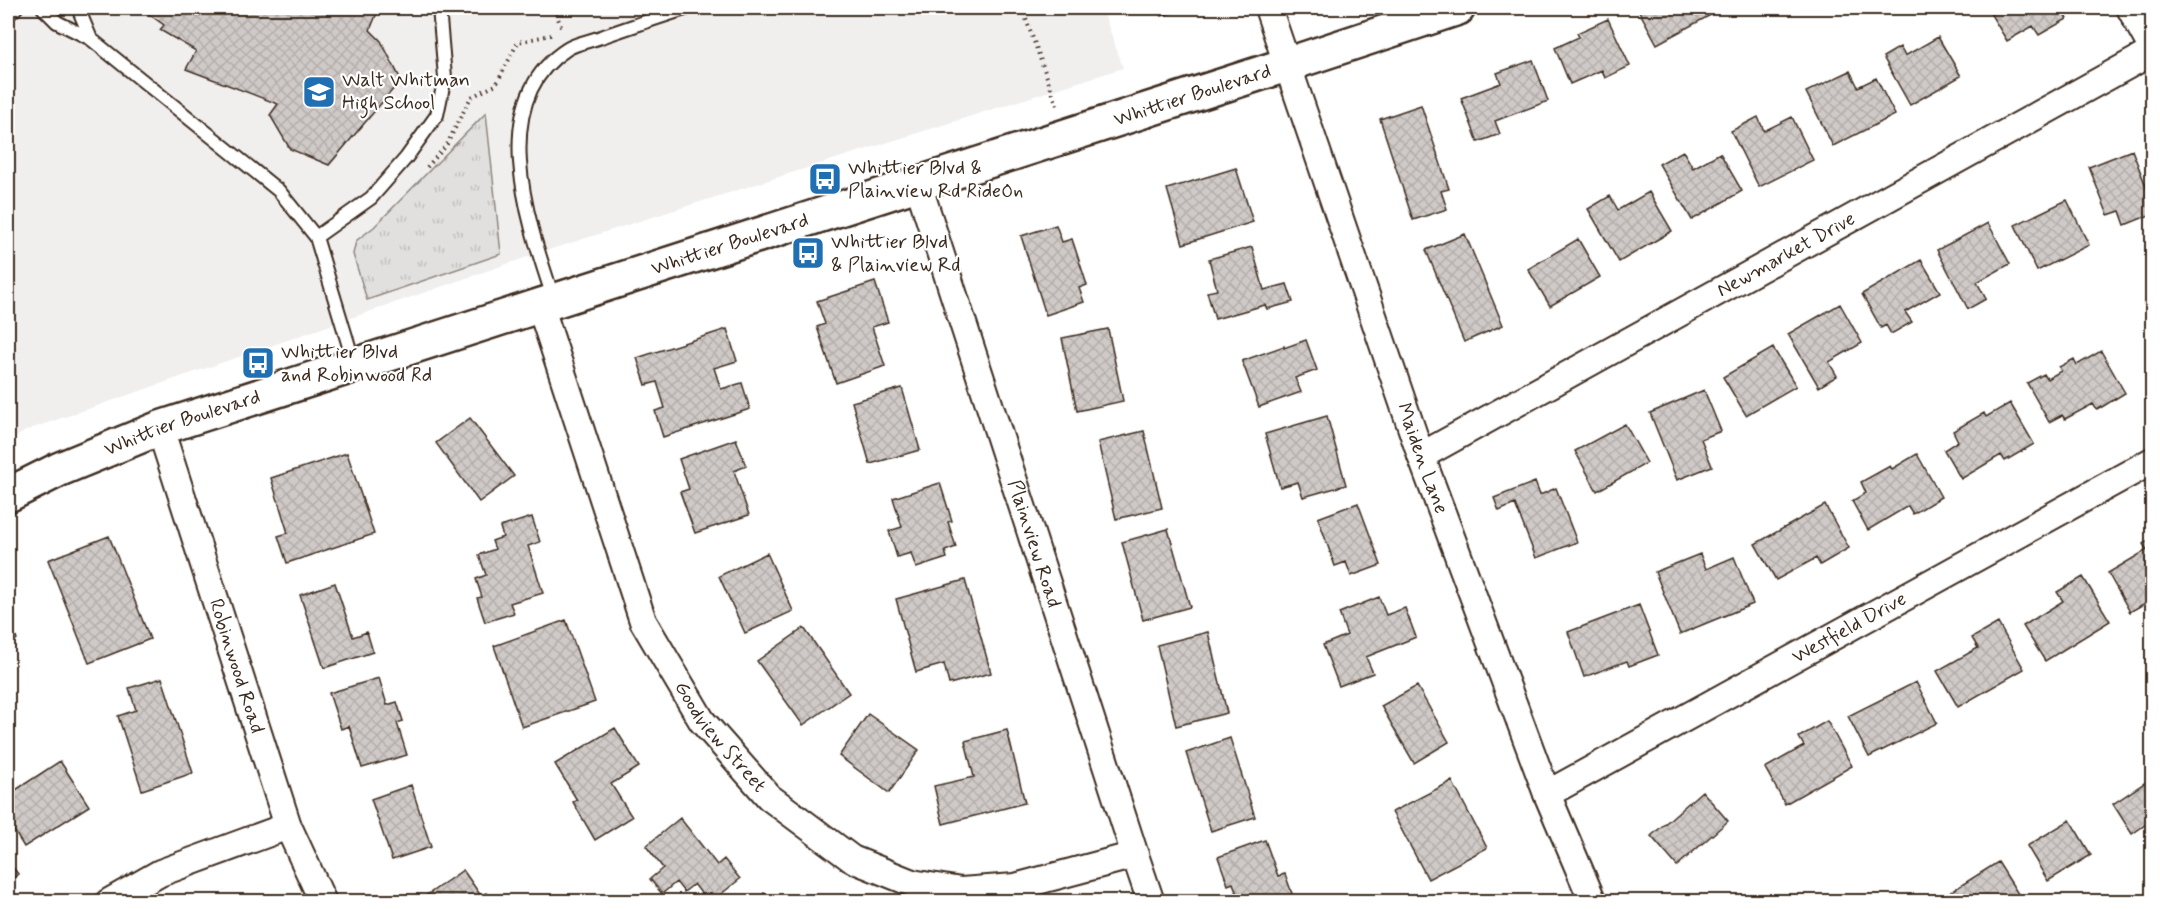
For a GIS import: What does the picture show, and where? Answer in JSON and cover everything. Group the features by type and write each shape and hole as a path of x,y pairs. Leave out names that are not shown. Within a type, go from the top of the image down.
{"street":[{"name":"Maiden Lane","path":"1268,8 1420,456 1547,794 1593,902"},
{"name":"Whittier Boulevard","path":"12,489 160,428 1458,8"},
{"path":"2130,8 2152,50"},
{"name":"Newmarket Drive","path":"1420,456 2152,50"},
{"name":"Plainview Road","path":"918,184 1152,902"},
{"name":"Goodview Street","path":"547,302 643,621 702,721 769,797 852,859 912,883 961,891 1015,887 1135,855"},
{"name":"Robinwood Road","path":"160,428 288,826 323,902"},
{"name":"Westfield Drive","path":"1547,794 2152,461"},
{"path":"109,902 160,873 288,826"}],"lane":[{"path":"8,15 16,8"},
{"path":"43,8 57,22 91,39 279,191 316,237 355,365"},
{"path":"78,8 91,39"},
{"path":"316,237 371,198 406,158 437,115 445,77 439,8"},
{"path":"547,302 520,173 520,134 526,100 542,70 568,49 688,8"}],"path":[{"path":"554,8 564,35"},
{"path":"1022,8 1068,135"},
{"path":"426,168 447,146 471,97 496,85 518,42 556,35"}],"shaded area":[{"name":"Walt Whitman High School","path":"8,8 1102,8 1123,68 539,253 27,430 8,442"}],"green space":[{"path":"486,113 501,254 367,300 353,254 356,241 374,227"}],"building":[{"name":"Walt Whitman High School","path":"140,8 379,8 370,30 381,41 401,80 329,165 290,149 270,115 278,104 186,69 196,51 160,30 164,25"},
{"path":"1158,8 1188,8 1161,16"},
{"path":"1716,8 1718,11 1657,44 1638,9"},
{"path":"1987,8 2060,8 2067,19 2039,35 2033,26 2007,41"},
{"path":"1608,19 1630,66 1605,78 1602,70 1570,84 1555,48 1579,37 1577,33"},
{"path":"1938,37 1961,76 1910,105 1883,57 1900,47 1905,56"},
{"path":"1533,60 1548,101 1495,121 1500,134 1478,142 1461,98 1501,83 1497,73"},
{"path":"1850,71 1858,87 1876,78 1895,115 1833,146 1806,92"},
{"path":"1421,105 1449,189 1441,191 1447,209 1413,220 1380,119"},
{"path":"1758,117 1764,131 1792,117 1813,160 1759,187 1731,131"},
{"path":"2132,150 2152,202 2152,214 2125,225 2120,211 2108,215 2089,167"},
{"path":"1683,151 1693,168 1720,153 1742,191 1692,220 1659,164"},
{"path":"1236,168 1253,222 1183,244 1167,189"},
{"path":"1649,192 1672,231 1619,262 1588,209 1610,196 1618,210"},
{"path":"2067,200 2089,245 2037,271 2015,225"},
{"path":"1988,223 2010,264 1977,282 1986,299 1968,309 1937,250"},
{"path":"1056,225 1062,242 1072,239 1087,285 1079,288 1084,302 1046,315 1021,236"},
{"path":"1465,234 1503,325 1464,342 1426,250"},
{"path":"1578,239 1600,277 1550,306 1528,269"},
{"path":"1252,247 1264,290 1287,284 1293,302 1267,309 1265,305 1215,319 1207,292 1217,290 1209,259"},
{"path":"1921,260 1940,292 1905,312 1912,322 1891,334 1886,325 1881,328 1862,294"},
{"path":"875,282 888,322 872,327 885,366 836,383 817,327 825,324 817,301"},
{"path":"2152,299 2152,326 2144,303"},
{"path":"1840,304 1862,343 1829,362 1837,376 1819,387 1788,334"},
{"path":"727,329 737,361 714,368 721,389 742,383 750,409 663,437 655,411 665,408 657,382 646,385 637,358"},
{"path":"1108,329 1123,401 1077,411 1062,338"},
{"path":"1306,340 1317,370 1295,378 1301,392 1259,407 1242,361"},
{"path":"1773,348 1796,386 1746,415 1723,377"},
{"path":"2101,351 2125,393 2097,410 2093,404 2065,419 2062,415 2049,422 2027,383 2044,374 2047,379 2061,371 2059,367 2074,359 2077,365"},
{"path":"902,388 920,450 870,464 852,402"},
{"path":"1704,390 1721,431 1701,439 1712,466 1677,480 1650,413"},
{"path":"2010,403 2034,444 2005,461 2001,455 1961,479 1944,450 1958,441 1953,431 1984,413 1986,417"},
{"path":"1327,416 1346,485 1303,497 1298,482 1280,487 1265,434"},
{"path":"470,418 514,476 479,502 436,443"},
{"path":"1625,424 1647,463 1597,491 1575,451"},
{"path":"1144,431 1162,508 1116,519 1098,442"},
{"path":"736,439 746,466 734,471 749,515 695,533 680,492 689,489 679,459"},
{"path":"347,453 374,534 287,563 278,536 288,533 271,478"},
{"path":"1917,454 1941,497 1913,514 1908,506 1868,530 1852,501 1866,493 1861,482 1890,466 1892,469"},
{"path":"1535,482 1540,495 1556,488 1577,542 1536,558 1515,504 1499,511 1494,498"},
{"path":"940,483 952,521 948,522 956,547 945,551 947,558 916,568 911,553 897,557 889,531 902,527 893,498"},
{"path":"1358,503 1381,565 1351,576 1346,562 1335,566 1318,518"},
{"path":"1825,505 1849,548 1820,565 1816,558 1776,580 1755,544"},
{"path":"532,517 540,542 528,546 543,593 510,603 514,613 485,622 477,598 482,597 476,579 486,575 479,555 495,549 492,541 503,537 500,527"},
{"path":"1168,529 1190,607 1143,620 1122,542"},
{"path":"109,536 150,639 89,663 48,560"},
{"path":"2152,538 2152,599 2130,612 2108,573 2147,550 2143,544"},
{"path":"767,553 793,611 745,633 719,576"},
{"path":"1700,554 1706,569 1734,557 1753,604 1680,634 1655,572"},
{"path":"2083,577 2110,621 2045,661 2023,626 2063,601 2057,592"},
{"path":"965,580 991,673 949,684 944,664 916,672 896,599"},
{"path":"335,583 353,637 367,632 373,652 324,668 300,595"},
{"path":"1379,597 1386,615 1405,608 1416,637 1366,657 1373,673 1339,686 1323,645 1347,635 1339,613"},
{"path":"1639,605 1658,655 1629,666 1627,661 1584,677 1568,632"},
{"path":"566,620 595,702 522,727 494,646"},
{"path":"8,622 17,639 8,645"},
{"path":"1998,623 2024,669 1958,707 1937,671 1978,648 1972,638"},
{"path":"804,628 849,693 803,725 757,661"},
{"path":"1208,632 1227,713 1176,726 1157,645"},
{"path":"162,678 193,773 142,790 118,716 136,710 129,688"},
{"path":"379,678 387,705 397,702 403,721 397,723 407,755 362,768 349,726 341,729 329,693"},
{"path":"1916,682 1937,723 1869,757 1848,716"},
{"path":"1417,686 1449,742 1414,763 1381,706"},
{"path":"868,714 919,750 889,793 839,756"},
{"path":"1827,721 1852,766 1785,804 1765,768 1804,746 1799,737"},
{"path":"615,728 639,767 611,784 632,817 595,840 573,802 577,800 555,764"},
{"path":"1007,730 1025,803 943,824 934,786 974,777 965,741"},
{"path":"1230,738 1255,817 1211,831 1186,753"},
{"path":"60,761 89,806 24,847 8,821 8,795"},
{"path":"2152,778 2152,820 2132,834 2113,804"},
{"path":"1452,781 1487,848 1428,879 1392,812"},
{"path":"411,785 431,847 392,860 371,799"},
{"path":"1702,791 1728,821 1677,866 1651,836"},
{"path":"680,818 717,865 724,859 740,879 711,902 708,902 694,884 684,892 676,882 662,894 650,879 663,868 646,846"},
{"path":"2070,820 2091,855 2048,881 2027,846"},
{"path":"1265,840 1278,876 1285,874 1295,902 1240,902 1233,883 1228,885 1218,857"},
{"path":"8,861 18,874 8,883"},
{"path":"1998,862 2020,897 2012,902 1943,902 1941,898"},
{"path":"463,870 481,896 486,893 492,902 417,902"},
{"path":"764,893 775,902 757,902"}],"place":[{"name":"Walt Whitman High School","path":"319,92"},
{"name":"Whittier Blvd & Plainview Rd RideOn","path":"825,179"},
{"name":"Whittier Blvd & Plainview Rd","path":"808,253"},
{"name":"Whittier Blvd and Robinwood Rd","path":"258,363"}]}
